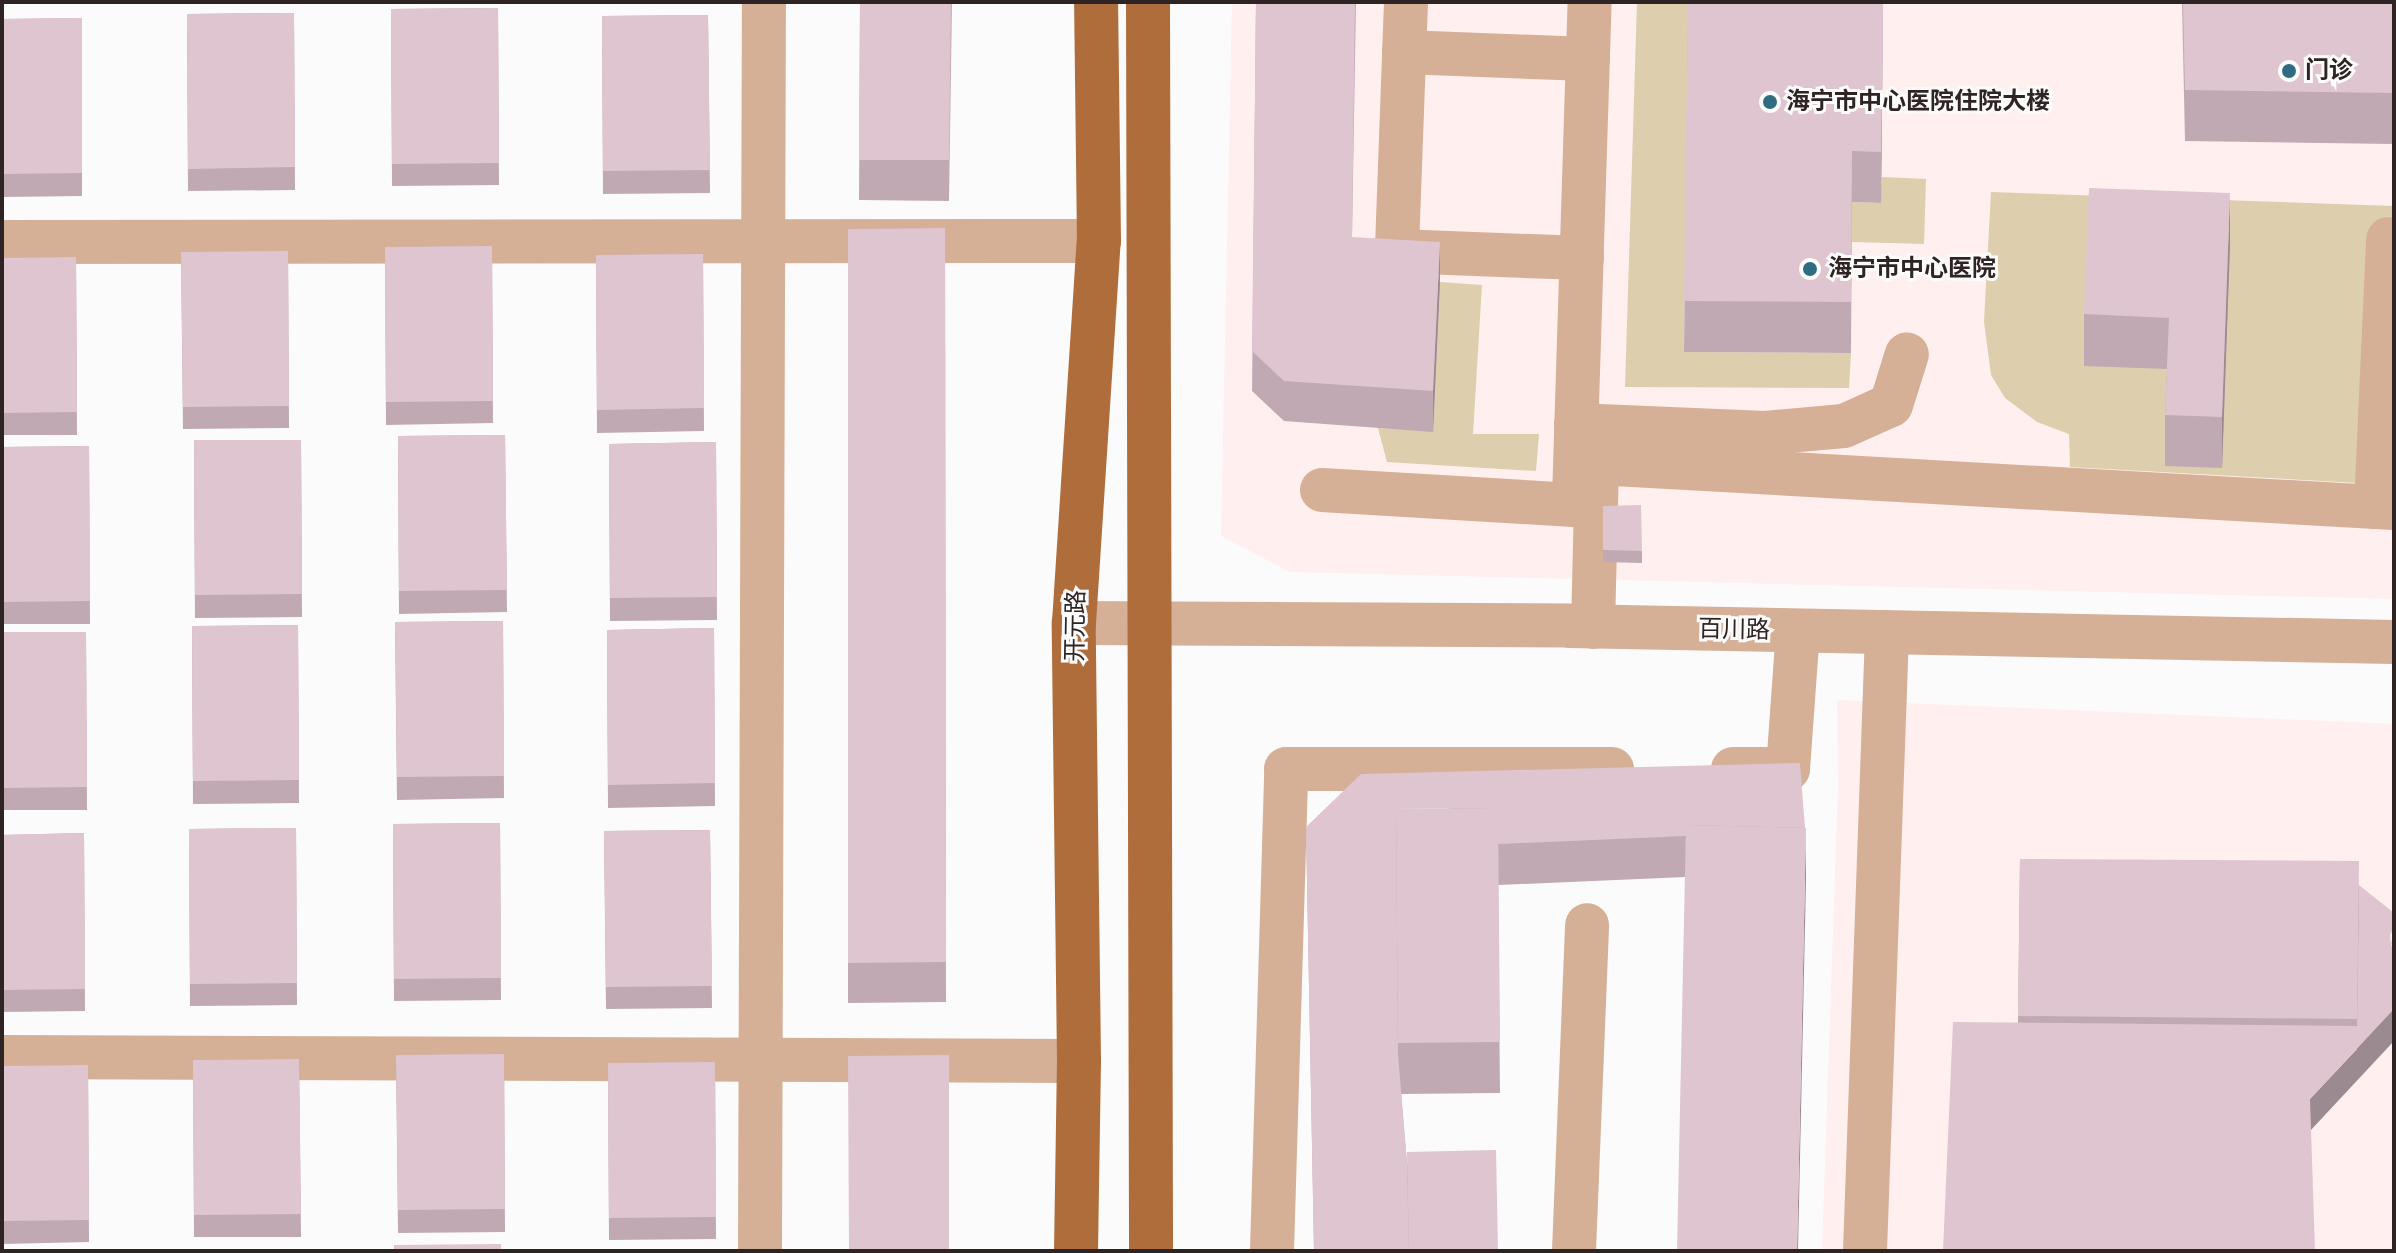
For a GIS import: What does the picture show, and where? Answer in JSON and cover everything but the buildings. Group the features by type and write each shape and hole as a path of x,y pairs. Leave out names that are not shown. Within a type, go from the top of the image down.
{"main road":[{"name":"开元路","path":"1076,1251 1079,1061 1074,623 1099,241 1096,2"},
{"path":"1148,2 1151,1251"}],"street":[{"path":"760,1251 764,2"},
{"path":"1406,2 1397,251 1582,258"},
{"path":"1581,627 1574,505 1590,2"},
{"path":"1404,52 1588,59"},
{"path":"1581,627 1597,463 2385,508 2388,239"},
{"path":"2,242 1099,241"},
{"path":"1576,425 1765,433 1844,426 1891,405 1907,354"},
{"path":"1322,490 1574,505"},
{"name":"百川路","path":"1074,623 1581,627 2394,642"},
{"path":"1694,769 1788,769 1798,631"},
{"path":"1865,1251 1887,632"},
{"path":"1272,1251 1286,769 1647,769"},
{"path":"1574,1251 1587,925"},
{"path":"2,1057 1079,1061"}],"shaded area":[{"name":"海宁市中心医院","path":"1232,2 2394,2 2394,599 1290,572 1221,536"},
{"path":"1637,2 1688,2 1684,352 1851,353 1849,388 1625,387"},
{"path":"1882,177 1926,179 1924,244 1852,242 1852,202 1880,203"},
{"path":"1991,192 2394,206 2394,485 2070,467 2069,434 2037,422 2005,398 1991,375 1984,322"},
{"path":"1440,282 1482,285 1473,434 1539,434 1536,471 1387,462 1378,428 1433,431"},
{"path":"1837,700 2394,724 2394,1251 1822,1251 1838,786"}],"place":[{"name":"门诊","path":"2289,71"},
{"name":"海宁市中心医院住院大楼","path":"1770,102"},
{"name":"海宁市中心医院","path":"1810,269"}]}
